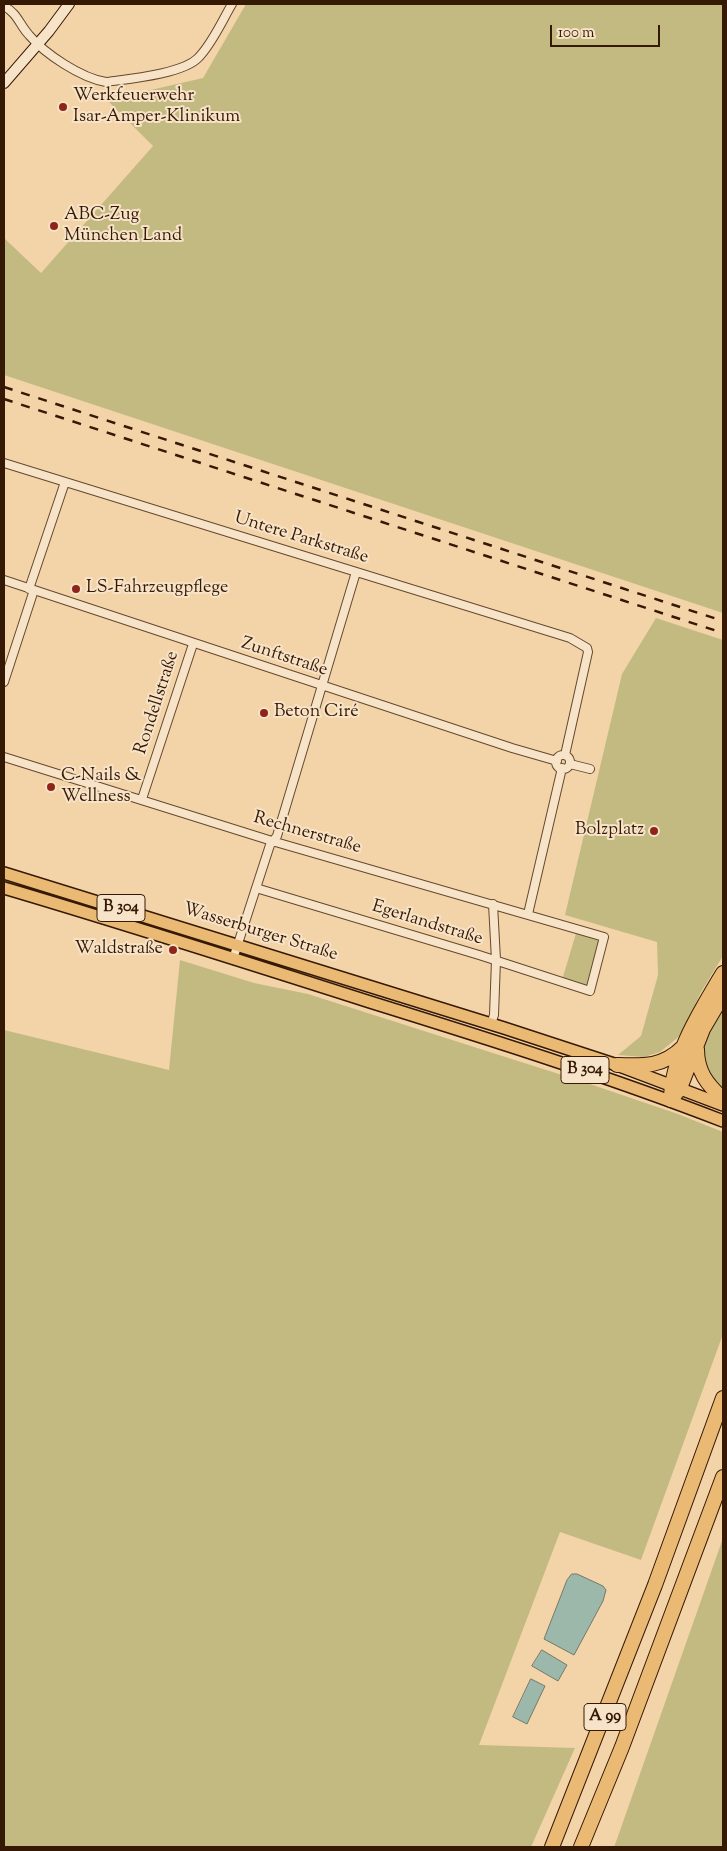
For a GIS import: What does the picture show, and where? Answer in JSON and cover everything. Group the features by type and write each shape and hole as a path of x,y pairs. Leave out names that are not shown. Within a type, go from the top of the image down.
{"highway":[{"path":"671,1100 706,1002 723,973"},
{"path":"617,1065 646,1065 666,1061 691,1044 703,1030 723,995"},
{"path":"691,1044 700,1071 723,1099"},
{"name":"A 99","path":"552,1847 655,1586 723,1398"},
{"name":"A 99","path":"581,1847 622,1747 723,1476"}],"main road":[{"path":"4,83 69,4"},
{"name":"Wasserburger Straße","path":"4,873 504,1028 617,1065"},
{"name":"Wasserburger Straße","path":"4,888 499,1042 671,1100"},
{"name":"B 304","path":"617,1065 723,1105"},
{"name":"B 304","path":"671,1100 723,1121"}],"street":[{"path":"4,6 18,17 27,33 38,44 62,63 84,76 106,82 184,68 198,58 208,45 232,4"},
{"name":"Untere Parkstraße","path":"4,463 565,635 587,648 588,659 565,756"},
{"path":"4,682 65,482"},
{"path":"233,958 272,841 276,836 356,572"},
{"name":"Zunftstraße","path":"4,580 529,754 557,761"},
{"name":"Rondellstraße","path":"142,799 193,644"},
{"path":"528,914 566,766 569,759 565,756 560,756 557,761 558,766 566,766 590,769"},
{"name":"Rechnerstraße","path":"4,757 272,841 602,936 604,937 590,991"},
{"name":"Egerlandstraße","path":"256,888 496,960 590,991"},
{"path":"491,1024 494,1015 496,960 493,904"}],"shaded area":[{"path":"246,4 723,4 723,613 4,375 4,238 41,273 153,146 107,100 203,78"},
{"path":"656,618 723,640 723,956 701,992 681,1035 660,1052 644,1057 618,1055 641,1036 658,975 657,942 565,915 622,674"},
{"path":"4,877 170,929 146,925 4,882"},
{"path":"577,930 600,937 586,987 562,980"},
{"path":"180,960 254,983 308,994 584,1082 678,1114 723,1132 723,1334 641,1560 560,1532 479,1745 575,1748 531,1847 4,1847 4,1030 169,1070"},
{"path":"723,1004 723,1091 710,1080 701,1053 710,1029"},
{"path":"723,1538 723,1847 614,1847 617,1839"},
{"path":"572,1574 577,1574 603,1586 606,1590 603,1601 574,1655 544,1639 567,1580"},
{"path":"542,1650 567,1665 558,1681 532,1666"},
{"path":"531,1679 545,1686 527,1724 513,1717"}],"railway":[{"path":"4,387 723,621"},
{"path":"4,399 723,633"}],"place":[{"name":"Werkfeuerwehr Isar-Amper-Klinikum","path":"63,107"},
{"name":"ABC-Zug München Land","path":"54,226"},
{"name":"LS-Fahrzeugpflege","path":"76,589"},
{"name":"Beton Ciré","path":"264,713"},
{"name":"C-Nails & Wellness","path":"51,787"},
{"name":"Bolzplatz","path":"654,831"},
{"name":"Waldstraße","path":"173,950"}]}
